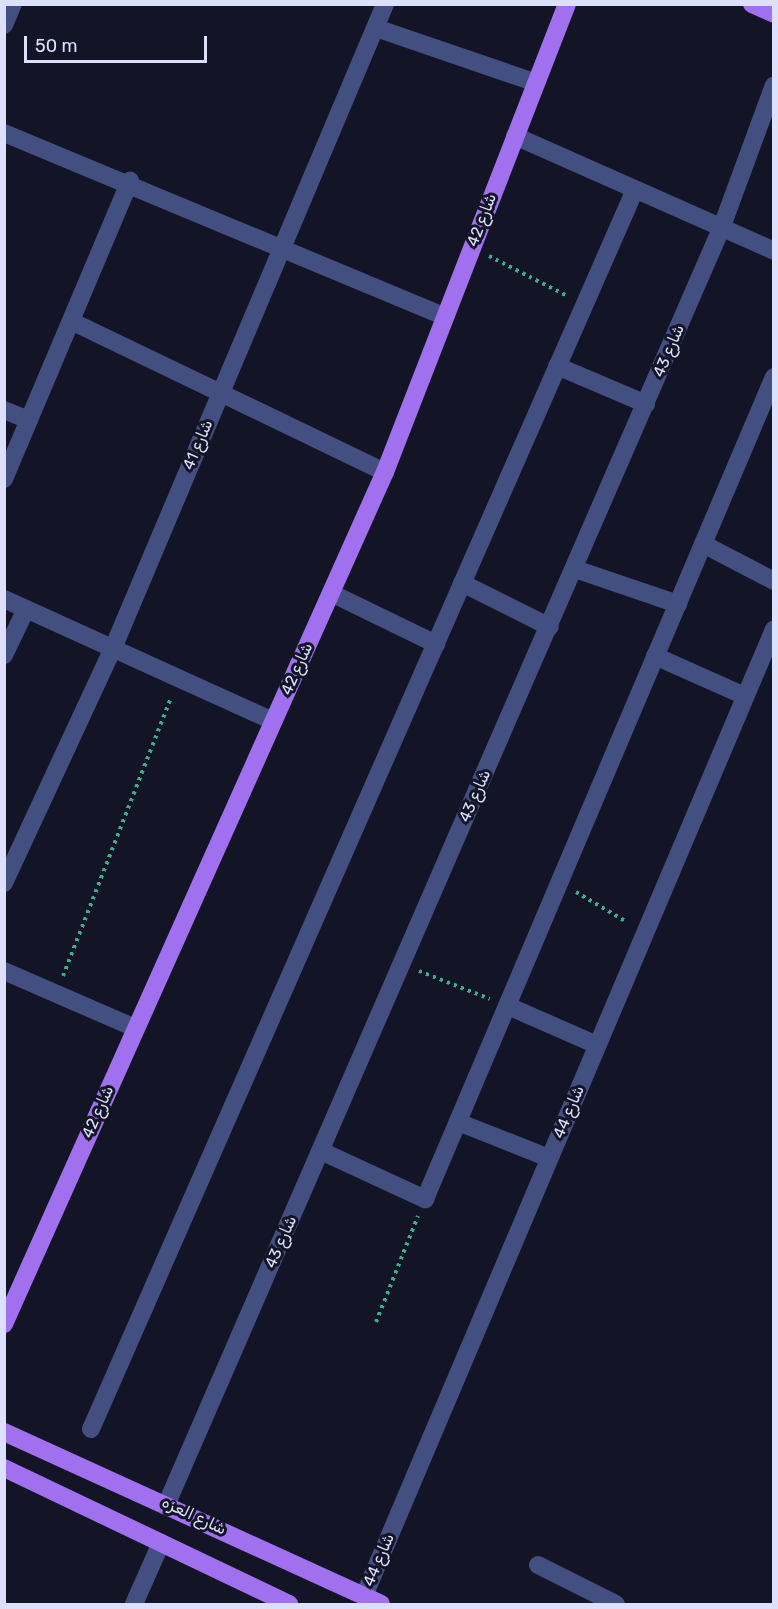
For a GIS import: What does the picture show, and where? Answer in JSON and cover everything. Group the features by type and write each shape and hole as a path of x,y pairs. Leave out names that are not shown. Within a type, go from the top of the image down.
{"main road":[{"name":"شارع 42","path":"4,1324 385,472 534,82 567,4"},
{"path":"752,4 774,14"},
{"name":"شارع العزه","path":"4,1432 167,1503 381,1605"},
{"path":"4,1468 161,1543 264,1599 289,1605"}],"street":[{"path":"4,25 13,4"},
{"name":"شارع 41","path":"4,883 114,646 385,4"},
{"path":"376,28 534,82"},
{"name":"شارع 43","path":"167,1503 550,627 721,229 774,85"},
{"path":"4,133 130,181 446,317"},
{"path":"515,136 634,192 774,251"},
{"path":"4,480 73,322 130,181"},
{"path":"91,1429 634,192"},
{"path":"73,322 221,391 385,472"},
{"path":"557,366 646,404"},
{"path":"321,1151 425,1198 774,377"},
{"path":"4,410 29,420"},
{"path":"703,544 774,581"},
{"path":"575,569 678,604"},
{"path":"462,583 550,627"},
{"path":"331,593 436,644"},
{"path":"4,599 180,675 273,721"},
{"path":"4,655 26,609"},
{"name":"شارع 44","path":"364,1596 774,628"},
{"path":"655,656 745,696"},
{"path":"4,971 135,1028"},
{"path":"508,1006 597,1045"},
{"path":"458,1122 549,1158"},
{"path":"134,1605 161,1543"},
{"path":"538,1565 616,1605"}],"path":[{"path":"471,247 584,305"},
{"path":"56,994 180,675"},
{"path":"560,882 645,932"},
{"path":"401,964 508,1006"},
{"path":"376,1322 425,1198"}]}
